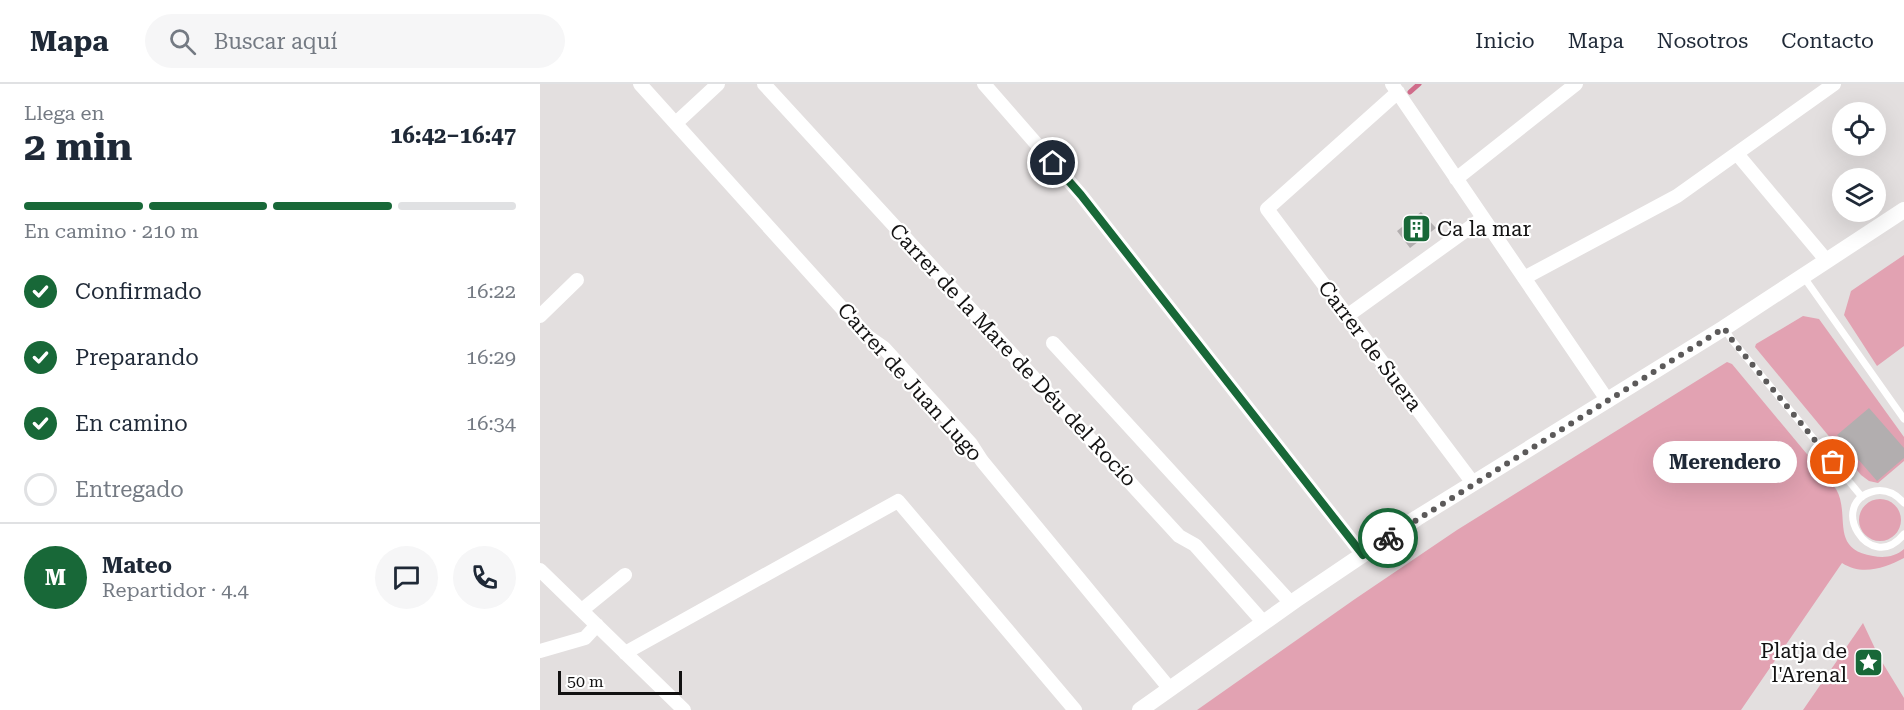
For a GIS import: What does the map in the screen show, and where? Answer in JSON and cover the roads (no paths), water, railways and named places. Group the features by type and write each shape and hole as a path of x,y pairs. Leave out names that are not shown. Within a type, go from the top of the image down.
{"street":[{"name":"Carrer de Juan Lugo","path":"640,84 867,336 884,348 971,444 982,461 1170,689"},
{"path":"676,123 718,84"},
{"name":"Carrer de la Mare de Déu del Rocío","path":"764,84 1179,536 1195,545 1264,623"},
{"path":"984,84 1081,195 1363,555"},
{"path":"1456,179 1575,84"},
{"path":"1524,278 1677,196 1738,155 1834,84"},
{"path":"1395,88 1608,401"},
{"name":"Carrer de Suera","path":"1395,88 1266,209 1473,483"},
{"path":"1738,155 1827,261"},
{"path":"1140,710 1291,603 1473,483 1724,328 1904,210"},
{"path":"1347,316 1483,218"},
{"path":"540,316 577,280"},
{"path":"1053,343 1291,603"},
{"path":"626,653 898,501 1076,710"},
{"path":"540,570 684,710"},
{"path":"582,610 625,575"},
{"path":"540,651 585,638 597,625"}],"lane":[{"path":"1803,276 1904,419"},
{"path":"1724,328 1862,497"},
{"path":"1904,503 1899,496 1890,492 1880,490 1870,492 1862,497 1852,514 1856,533 1872,546 1891,545 1904,534"}],"waterway":[{"path":"1410,92 1419,84"}],"place":[{"name":"Ca la mar","path":"1416,229"},
{"name":"Merendero","path":"1833,462"},
{"name":"Platja de l'Arenal","path":"1868,663"}]}
